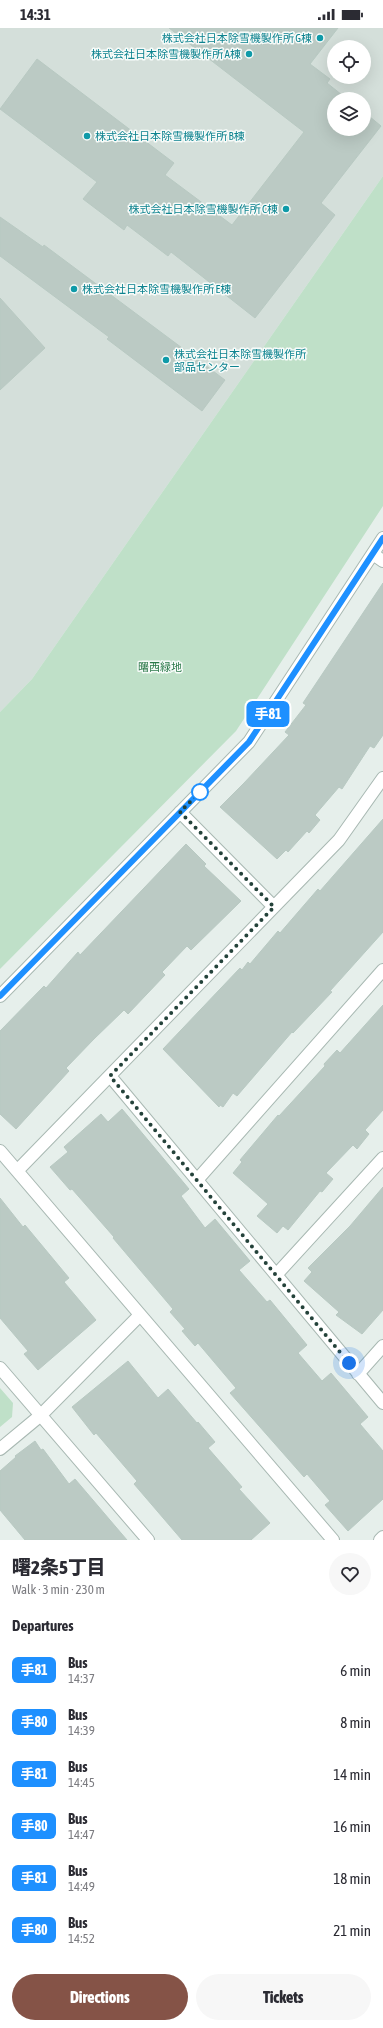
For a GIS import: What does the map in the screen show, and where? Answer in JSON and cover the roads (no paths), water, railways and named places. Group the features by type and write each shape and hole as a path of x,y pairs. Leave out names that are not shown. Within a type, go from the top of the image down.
{"street":[{"path":"0,996 249,742 383,538"},
{"path":"373,554 383,561"},
{"path":"17,1171 340,840 383,778"},
{"path":"180,812 274,907"},
{"path":"197,1180 383,970"},
{"path":"110,1076 383,1404"},
{"path":"0,1152 333,1540"},
{"path":"276,1275 383,1158"},
{"path":"0,1449 41,1415 140,1315"},
{"path":"358,1374 383,1346"},
{"path":"0,1368 148,1540"},
{"path":"380,1540 383,1537"}],"place":[{"name":"株式会社日本除雪機製作所 G棟","path":"320,38"},
{"name":"株式会社日本除雪機製作所 A棟","path":"249,54"},
{"name":"株式会社日本除雪機製作所 B棟","path":"87,136"},
{"name":"株式会社日本除雪機製作所 C棟","path":"286,209"},
{"name":"株式会社日本除雪機製作所 E棟","path":"74,289"},
{"name":"株式会社日本除雪機製作所 部品センター","path":"166,360"}],"park label":[{"name":"曙西緑地","path":"160,667"}]}
